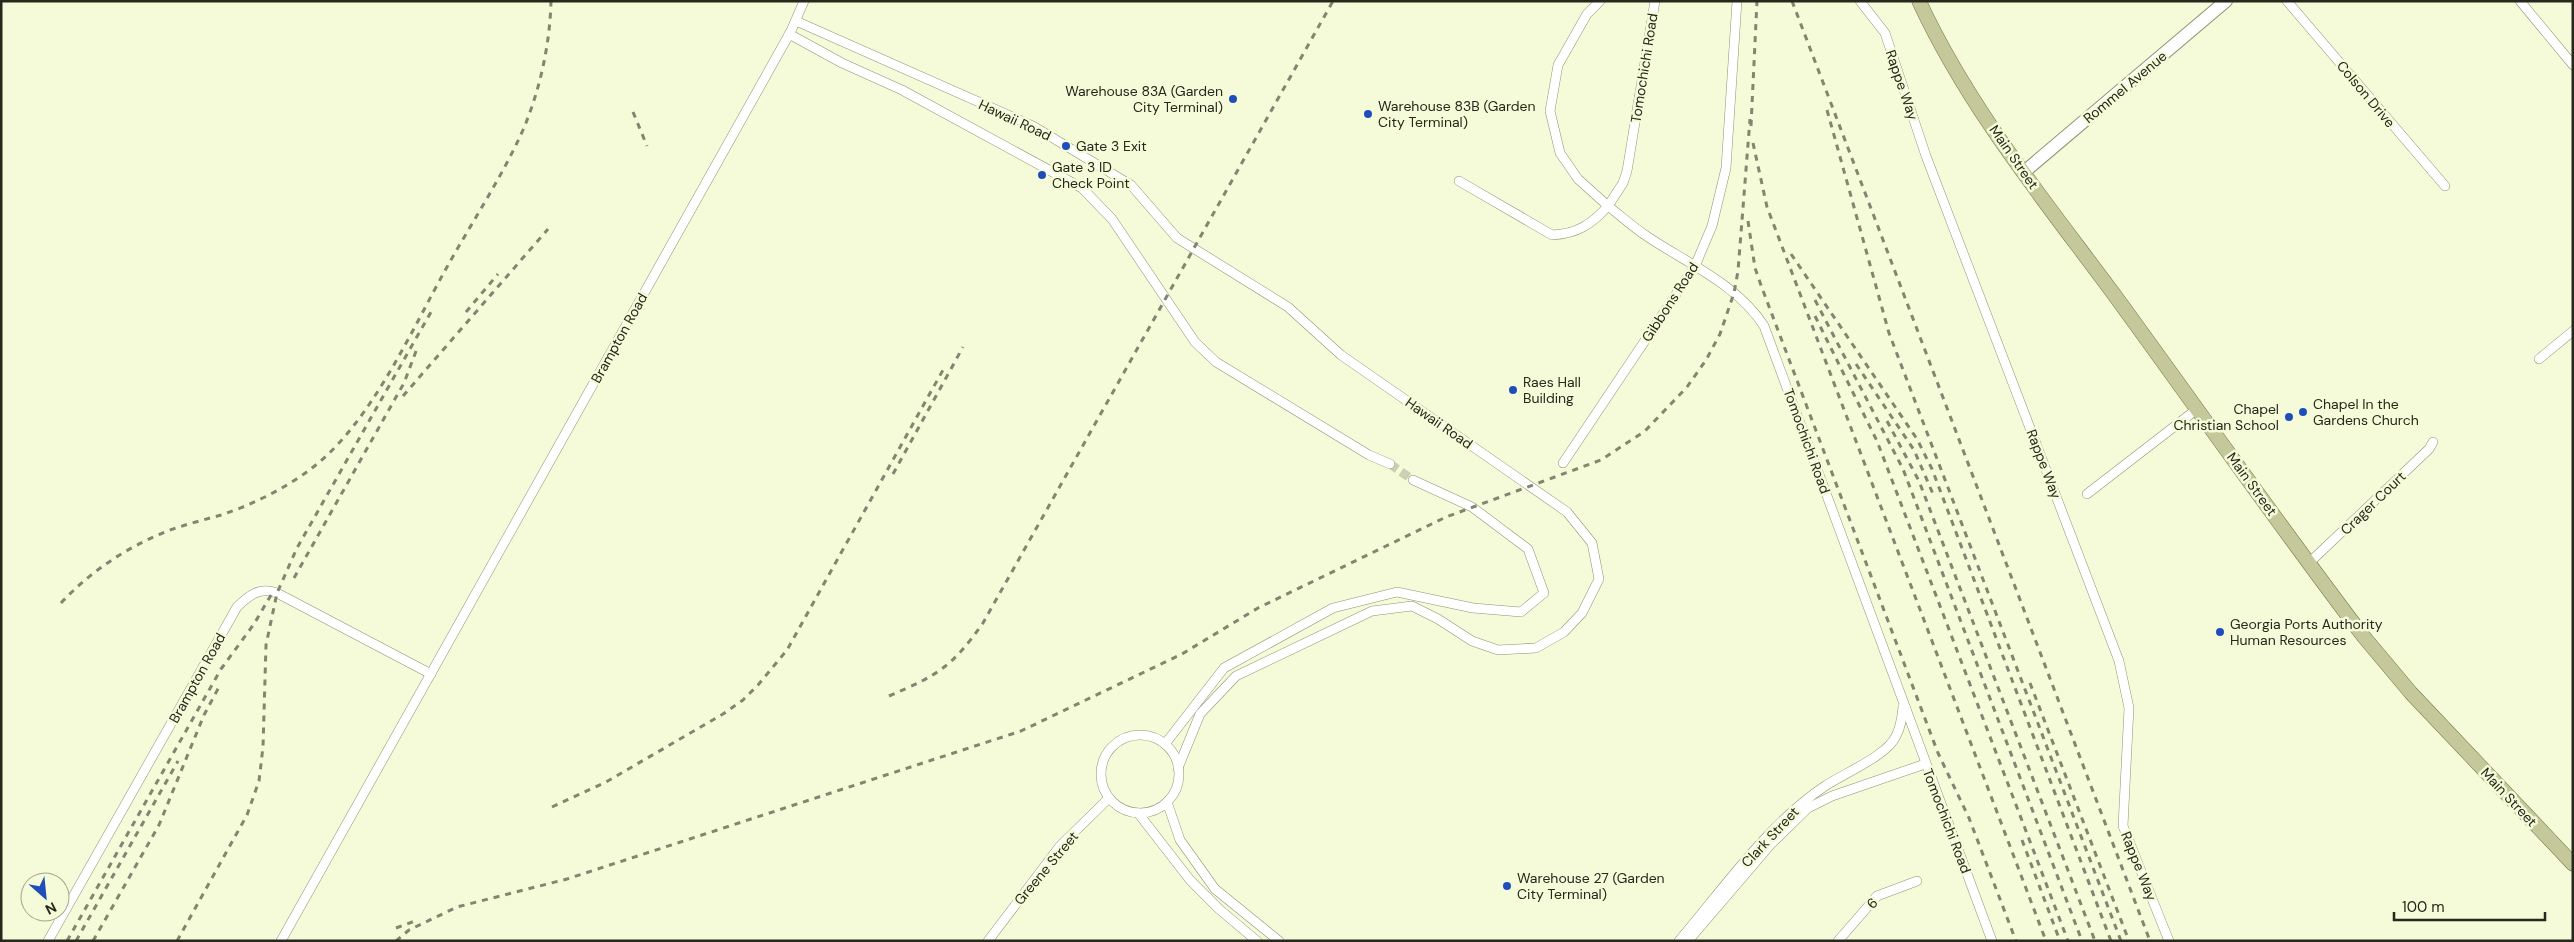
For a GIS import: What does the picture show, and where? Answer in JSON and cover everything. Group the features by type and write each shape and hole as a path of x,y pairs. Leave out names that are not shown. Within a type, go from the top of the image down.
{"main road":[{"name":"Main Street","path":"1919,1 1963,84 2024,172 2349,617 2392,670 2573,864"}],"street":[{"name":"Brampton Road","path":"281,941 789,34 804,1"},
{"path":"1459,181 1552,235 1568,234 1581,229 1596,219 1608,206 1578,179 1560,153 1550,111 1558,65 1587,14 1600,1"},
{"name":"Tomochichi Road","path":"1655,1 1627,171 1623,183 1608,206 1647,236 1695,266 1739,297 1757,315 1764,326 1992,941"},
{"name":"Gibbons Road","path":"1563,463 1695,266 1712,226 1726,168 1737,1"},
{"name":"Rappe Way","path":"1860,1 1885,33 1926,156 2119,662 2129,708 2123,826 2169,941"},
{"name":"Rommel Avenue","path":"2024,172 2226,1"},
{"name":"Colson Drive","path":"2287,1 2445,186"},
{"path":"2520,1 2573,65"},
{"name":"Hawaii Road","path":"796,20 1033,126 1131,184 1177,238 1288,307 1341,355 1567,512 1592,543 1599,579 1582,613 1564,632 1536,648 1498,650 1472,640 1438,619 1412,606 1372,611 1236,676 1200,714 1178,768"},
{"name":"Hawaii Road","path":"789,34 842,63 902,90 1082,188 1112,219 1195,342 1216,362 1369,454 1390,464"},
{"path":"2539,359 2573,331"},
{"path":"2086,494 2197,409"},
{"name":"Crager Court","path":"2310,562 2429,450 2433,442"},
{"path":"1165,744 1224,668 1333,608 1398,592 1473,608 1521,612 1544,593 1528,550 1472,507 1413,480"},
{"name":"Brampton Road","path":"48,941 237,607 248,596 266,590 277,593 431,674"},
{"name":"Clark Street","path":"1680,941 1791,812 1827,785 1867,763 1896,738 1901,723 1903,704"},
{"path":"1142,734 1154,737 1165,744 1173,752 1178,768 1177,786 1167,802 1151,812 1138,813 1117,806 1102,787 1100,775 1102,762 1108,750 1117,742 1129,736 1142,734"},
{"name":"Clark Street","path":"1688,941 1771,844 1808,808 1832,796 1925,764"},
{"name":"Greene Street","path":"988,941 1060,846 1109,798"},
{"path":"1167,802 1180,840 1215,889 1279,941"},
{"path":"1138,813 1190,880 1219,909 1257,941"},
{"name":"6","path":"1838,941 1877,896 1916,881"}],"tunnel":[{"path":"1390,464 1413,480"}],"railway":[{"path":"61,603 82,582 106,564 144,541 173,529 245,506 291,482 312,468 353,427 388,375 515,148 529,115 543,67 549,34 551,1"},
{"path":"889,696 920,682 943,668 962,650 983,623 1333,1"},
{"path":"1751,126 1757,1"},
{"path":"1792,1 2150,941"},
{"path":"1827,110 1889,333 2121,941"},
{"path":"633,112 647,146"},
{"path":"396,941 409,930 457,907 567,879 1021,731 1182,654 1258,608 1446,517 1601,460 1645,431 1687,387 1706,360 1720,334 1734,293 1738,271 1750,119"},
{"path":"1753,143 1767,207 2046,941"},
{"path":"1748,221 1755,268 1762,288 1938,753 1969,818 2016,941"},
{"path":"403,396 548,229"},
{"path":"1791,254 1917,439 1932,469 2111,941"},
{"path":"466,312 498,274"},
{"path":"1815,300 1903,469 2082,941"},
{"path":"177,941 247,815 259,781 263,747 266,645 277,593 297,548 431,312"},
{"path":"1815,316 1877,441 2068,941"},
{"path":"294,578 404,383 418,346"},
{"path":"893,474 963,347"},
{"path":"1856,364 1914,450 1933,494"},
{"path":"552,807 606,782 723,714 743,700 758,685 787,650 943,370"},
{"path":"1887,421 1919,481 2095,941"},
{"path":"67,941 221,669 254,624 274,590"},
{"path":"2030,683 2129,941"},
{"path":"93,941 159,825 204,715 219,687"},
{"path":"76,941 178,761"},
{"path":"2022,840 2060,941"},
{"path":"396,928 415,921"}],"place":[{"name":"Warehouse 83A (Garden City Terminal)","path":"1233,99"},
{"name":"Warehouse 83B (Garden City Terminal)","path":"1368,114"},
{"name":"Gate 3 Exit","path":"1066,146"},
{"name":"Gate 3 ID Check Point","path":"1042,175"},
{"name":"Raes Hall Building","path":"1513,390"},
{"name":"Chapel In the Gardens Church","path":"2303,412"},
{"name":"Chapel Christian School","path":"2289,417"},
{"name":"Georgia Ports Authority Human Resources","path":"2220,632"},
{"name":"Warehouse 27 (Garden City Terminal)","path":"1507,886"}]}
